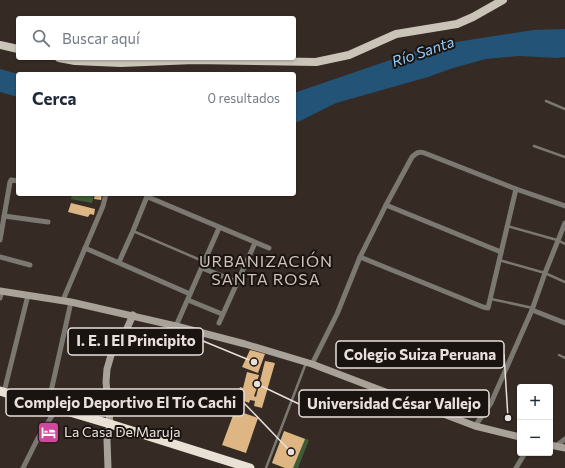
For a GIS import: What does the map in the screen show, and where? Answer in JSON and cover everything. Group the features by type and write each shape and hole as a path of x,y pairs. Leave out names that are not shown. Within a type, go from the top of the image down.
{"highway":[{"path":"2,392 110,424 237,466 250,468"}],"main road":[{"path":"70,60 121,63 194,60 316,62 349,55 396,34 456,24 473,17 503,0"},
{"path":"0,45 16,49"},
{"path":"0,293 63,300 176,326 309,364 475,426 517,437"},
{"path":"108,468 107,440 110,424 106,382 108,363 114,346 125,332 132,315"},
{"path":"553,445 565,448"}],"street":[{"path":"309,364 337,314 360,257 386,205 412,157 416,153 421,152 516,189 565,206"},
{"path":"0,240 10,182 11,180 16,181"},
{"path":"360,257 488,308 516,189"},
{"path":"63,300 86,248 106,196"},
{"path":"119,262 134,231 148,196"},
{"path":"150,196 219,228 269,248"},
{"path":"386,205 501,252"},
{"path":"4,216 48,222"},
{"path":"475,426 491,403 533,309 545,272 565,223"},
{"path":"176,326 219,228"},
{"path":"219,323 255,243"},
{"path":"86,248 190,294"},
{"path":"0,257 30,265"},
{"path":"202,268 237,282"},
{"path":"2,392 28,295"},
{"path":"188,300 222,314"},
{"path":"48,405 71,302"},
{"path":"533,309 565,323"},
{"path":"23,468 38,438 57,408"},
{"path":"553,445 565,438"},
{"path":"516,468 524,456"}],"lane":[{"path":"546,101 565,109"},
{"path":"534,146 565,157"},
{"path":"507,226 557,240 565,244"},
{"path":"134,231 205,262"},
{"path":"499,260 545,272 565,282"},
{"path":"490,298 533,309"},
{"path":"559,355 565,358"},
{"path":"266,468 309,364"}],"green space":[{"path":"72,196 94,196 92,203 71,199"},
{"path":"284,431 309,440 298,468 285,468 272,463"}],"water":[{"name":"Río Santa","path":"565,29 565,57 519,56 486,59 336,103 296,122 296,92 431,46 533,30"},
{"path":"0,69 16,73 16,96 0,92"}],"building":[{"path":"95,196 102,196 101,200 94,199"},
{"path":"71,203 95,209 94,215 90,214 88,217 68,212"},
{"path":"250,350 265,354 258,373 242,367"},
{"path":"265,361 275,363 262,408 254,406 255,401 250,400 249,403 242,400 241,403 235,402 240,387 243,388 247,372 259,375 257,382 254,381 253,384 258,385 254,396 256,397"},
{"path":"235,410 258,418 246,453 222,445"},
{"path":"284,431 305,439 293,468 285,468 272,463"}],"place":[{"name":"I. E. I El Principito","path":"254,362"},
{"name":"Universidad César Vallejo","path":"257,384"},
{"name":"Colegio Suiza Peruana","path":"508,418"},
{"name":"La Casa De Maruja","path":"48,432"},
{"name":"Complejo Deportivo El Tío Cachi","path":"291,452"}],"district":[{"name":"URBANIZACIÓN SANTA ROSA","path":"266,270"}]}
